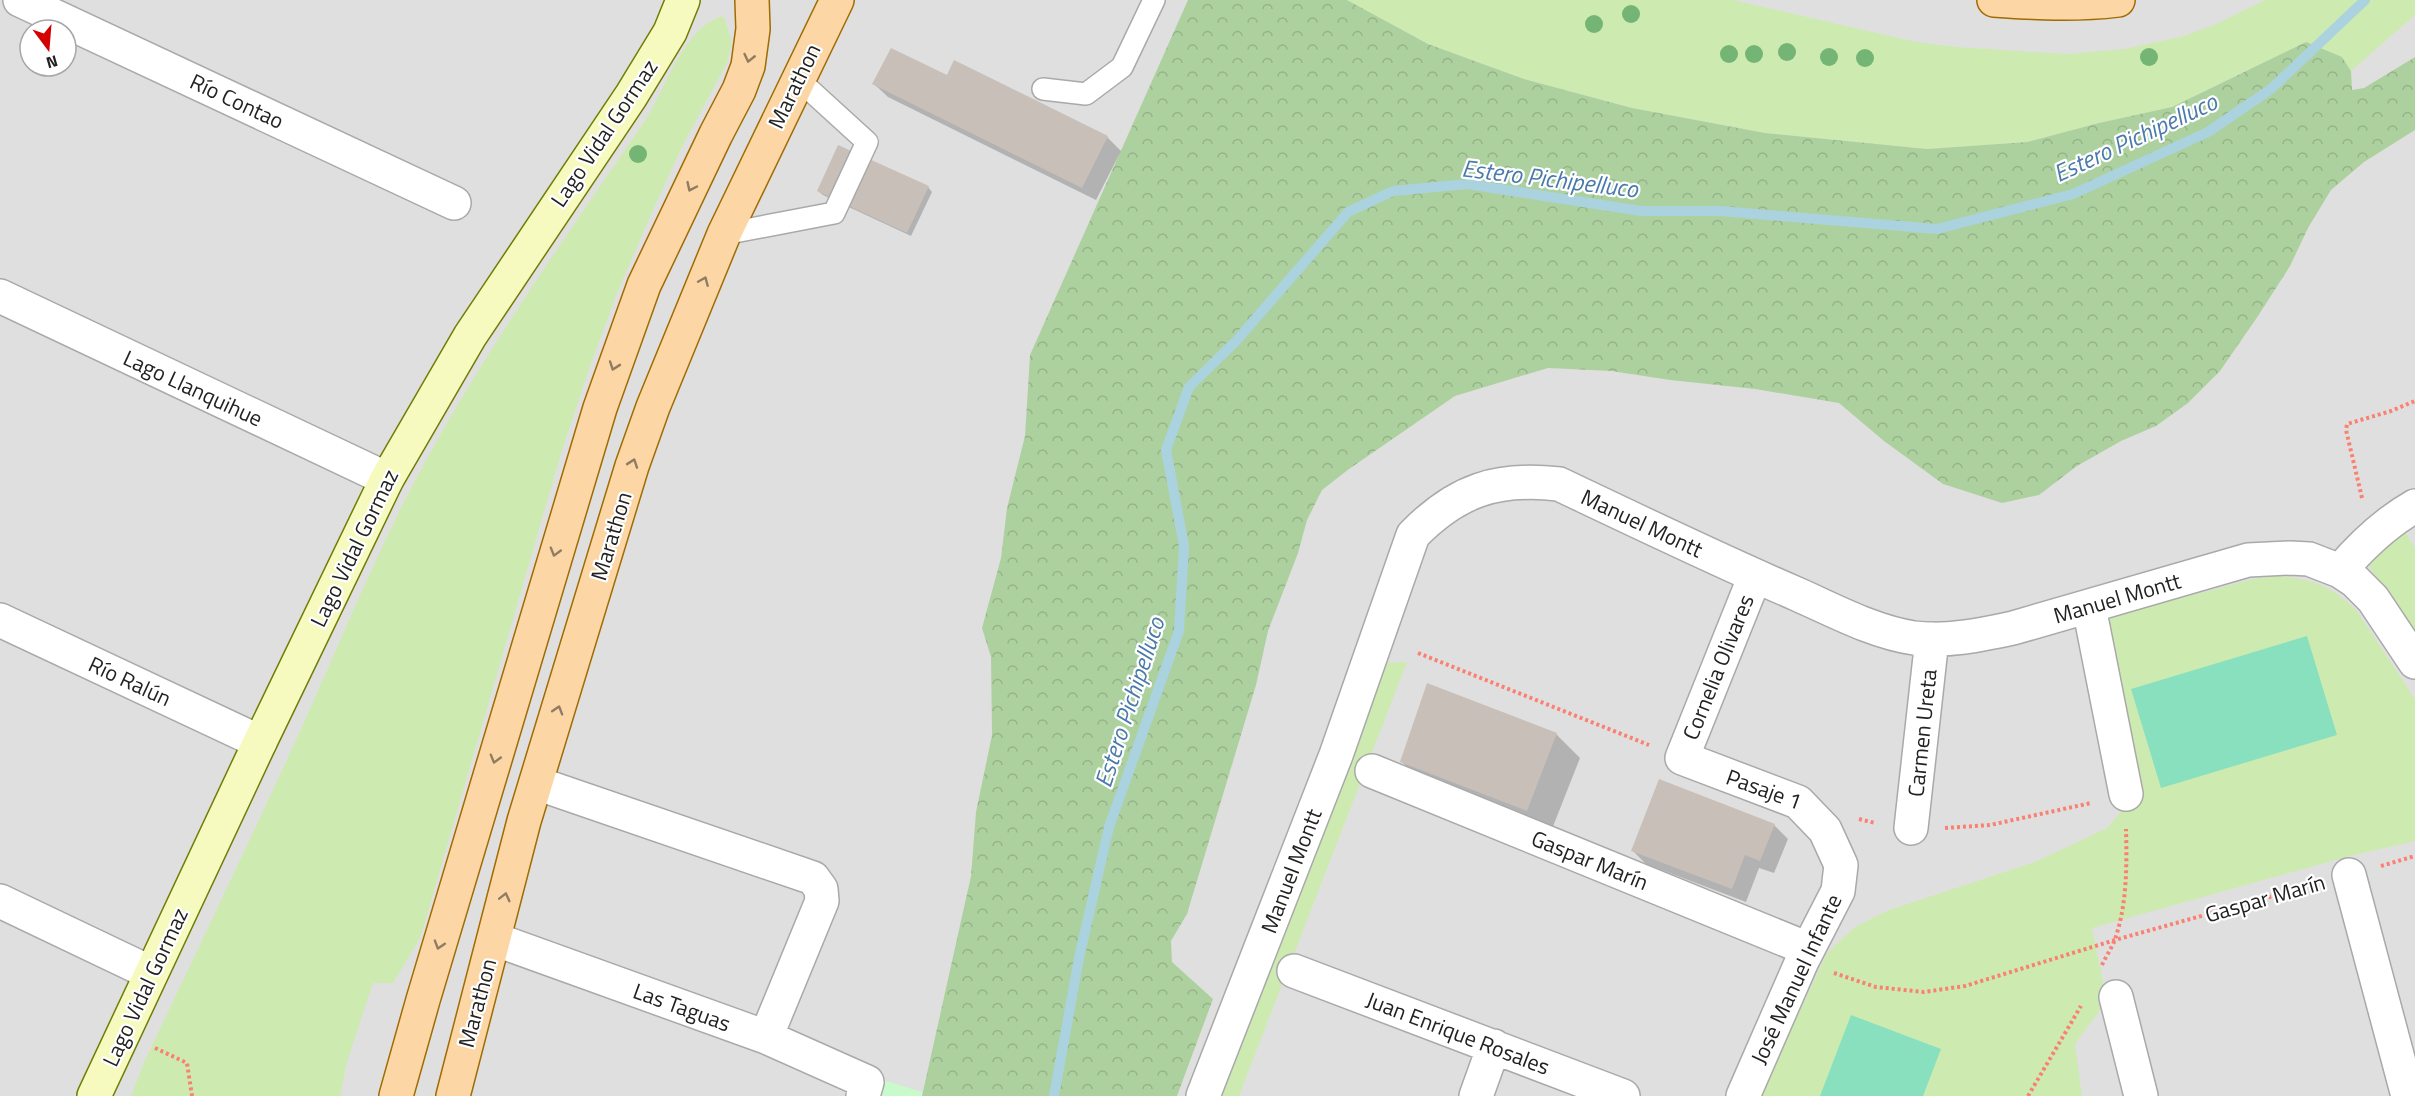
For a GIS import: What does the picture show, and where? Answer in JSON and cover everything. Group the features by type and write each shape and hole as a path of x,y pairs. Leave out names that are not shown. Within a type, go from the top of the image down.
{"main road":[{"path":"396,1096 600,408 644,285 739,90 748,66 753,29 752,0"},
{"name":"Marathon","path":"453,1096 536,783 632,466 672,360 724,234 837,0"},
{"path":"1994,0 2092,3 2118,0"}],"street":[{"name":"Río Contao","path":"20,0 454,203"},
{"name":"Lago Vidal Gormaz","path":"94,1096 260,742 387,479 470,336 631,96 670,32 683,0"},
{"name":"Lago Vidal Gormaz","path":"670,32 689,14 710,0"},
{"name":"Lago Llanquihue","path":"0,296 387,479"},
{"name":"Manuel Montt","path":"1203,1096 1336,755 1413,535 1431,516 1453,501 1477,490 1504,483 1532,481 1559,484 1755,576 1887,631 1912,638 1932,639 1983,634 2013,628 2248,560 2309,559 2340,571 2355,581 2373,599 2415,662"},
{"path":"2340,571 2358,549 2377,532 2415,506"},
{"name":"Cornelia Olivares","path":"1682,758 1755,576"},
{"path":"2089,607 2126,794"},
{"name":"Río Ralún","path":"0,620 260,742"},
{"name":"Carmen Ureta","path":"1911,828 1932,639"},
{"name":"Pasaje 1","path":"1682,758 1798,802"},
{"name":"Gaspar Marín","path":"1372,771 1805,955"},
{"path":"536,783 813,878 821,889 822,902 765,1036"},
{"name":"José Manuel Infante","path":"1743,1096 1805,955 1838,891 1841,865 1825,830 1798,802"},
{"path":"2349,875 2408,1096"},
{"path":"0,901 151,973"},
{"name":"Las Taguas","path":"494,939 765,1036 865,1089"},
{"name":"Juan Enrique Rosales","path":"1294,971 1623,1096"},
{"path":"2100,988 2141,1096"},
{"path":"1476,1096 1494,1046"}],"lane":[{"path":"1043,89 1086,94 1122,67 1154,0"},
{"path":"724,234 834,213 867,142 799,80"}],"path":[{"path":"2362,498 2346,430 2347,424 2415,401"},
{"path":"1418,653 1682,758"},
{"path":"1852,818 1911,828 1959,828 1990,825 2126,794 2125,882 2115,940 2100,988 2028,1096"},
{"name":"Gaspar Marín","path":"1805,955 1876,987 1924,992 1965,986 2115,940 2415,856"}],"shaded area":[{"path":"0,0 2415,0 2415,1096 0,1096"}],"green space":[{"path":"1188,0 1347,0 1428,44 1524,79 1632,108 1765,133 1927,149 2027,142 2172,107 2306,42 2342,57 2351,71 2352,90 2364,88 2415,57 2415,130 2364,162 2331,190 2308,228 2290,266 2258,316 2220,371 2188,403 2156,426 2121,441 2077,466 2039,495 2002,503 1943,484 1884,441 1839,403 1755,389 1611,371 1548,368 1455,396 1322,490 1307,520 1298,553 1268,631 1256,685 1187,914 1171,941 1172,962 1213,999 1177,1096 922,1096 971,876 976,812 992,735 991,657 982,628 1001,558 1007,508 1025,436 1030,355"},
{"path":"1347,0 1733,0 1916,42 2067,54 2125,49 2184,36 2216,24 2265,0 2415,0 2415,15 2351,71 2342,57 2249,69 2172,107 2027,142 1928,149 1765,133 1632,108 1524,79 1428,44"},
{"path":"719,17 724,17 732,42 727,63 682,147 652,212 617,293 589,369 560,457 419,940 393,983 373,983 347,1062 340,1096 131,1096 145,1060 284,766 383,545 425,462 514,314 644,122 685,48 706,24"},
{"path":"2404,530 2415,548 2415,633 2369,566 2372,552"},
{"path":"2277,576 2321,585 2357,611 2415,699 2415,841 2346,857 2092,928 2107,1001 2075,1044 2082,1096 1760,1096 1827,953 1855,927 1889,910 2035,862 2107,828 2136,794 2107,618 2253,579"},
{"path":"2307,636 2337,735 2161,788 2131,689"},
{"path":"1407,662 1239,1096 1219,1096 1387,663"},
{"path":"1851,1015 1941,1049 1923,1096 1820,1096"},
{"path":"876,1078 922,1092 922,1096 872,1096"}],"building":[{"path":"891,48 947,75 954,60 1108,136 1082,188 872,84"},
{"path":"838,145 929,186 907,233 817,191"},
{"path":"1427,683 1557,733 1527,811 1400,762"},
{"path":"1659,779 1775,824 1760,861 1745,855 1732,889 1631,851"}],"waterway":[{"name":"Estero Pichipelluco","path":"1054,1096 1079,958 1109,827 1179,631 1184,546 1166,450 1189,387 1237,340 1348,212 1393,191 1467,184 1641,211 1720,211 1937,229 2073,194 2208,132 2271,89 2365,0"}]}
